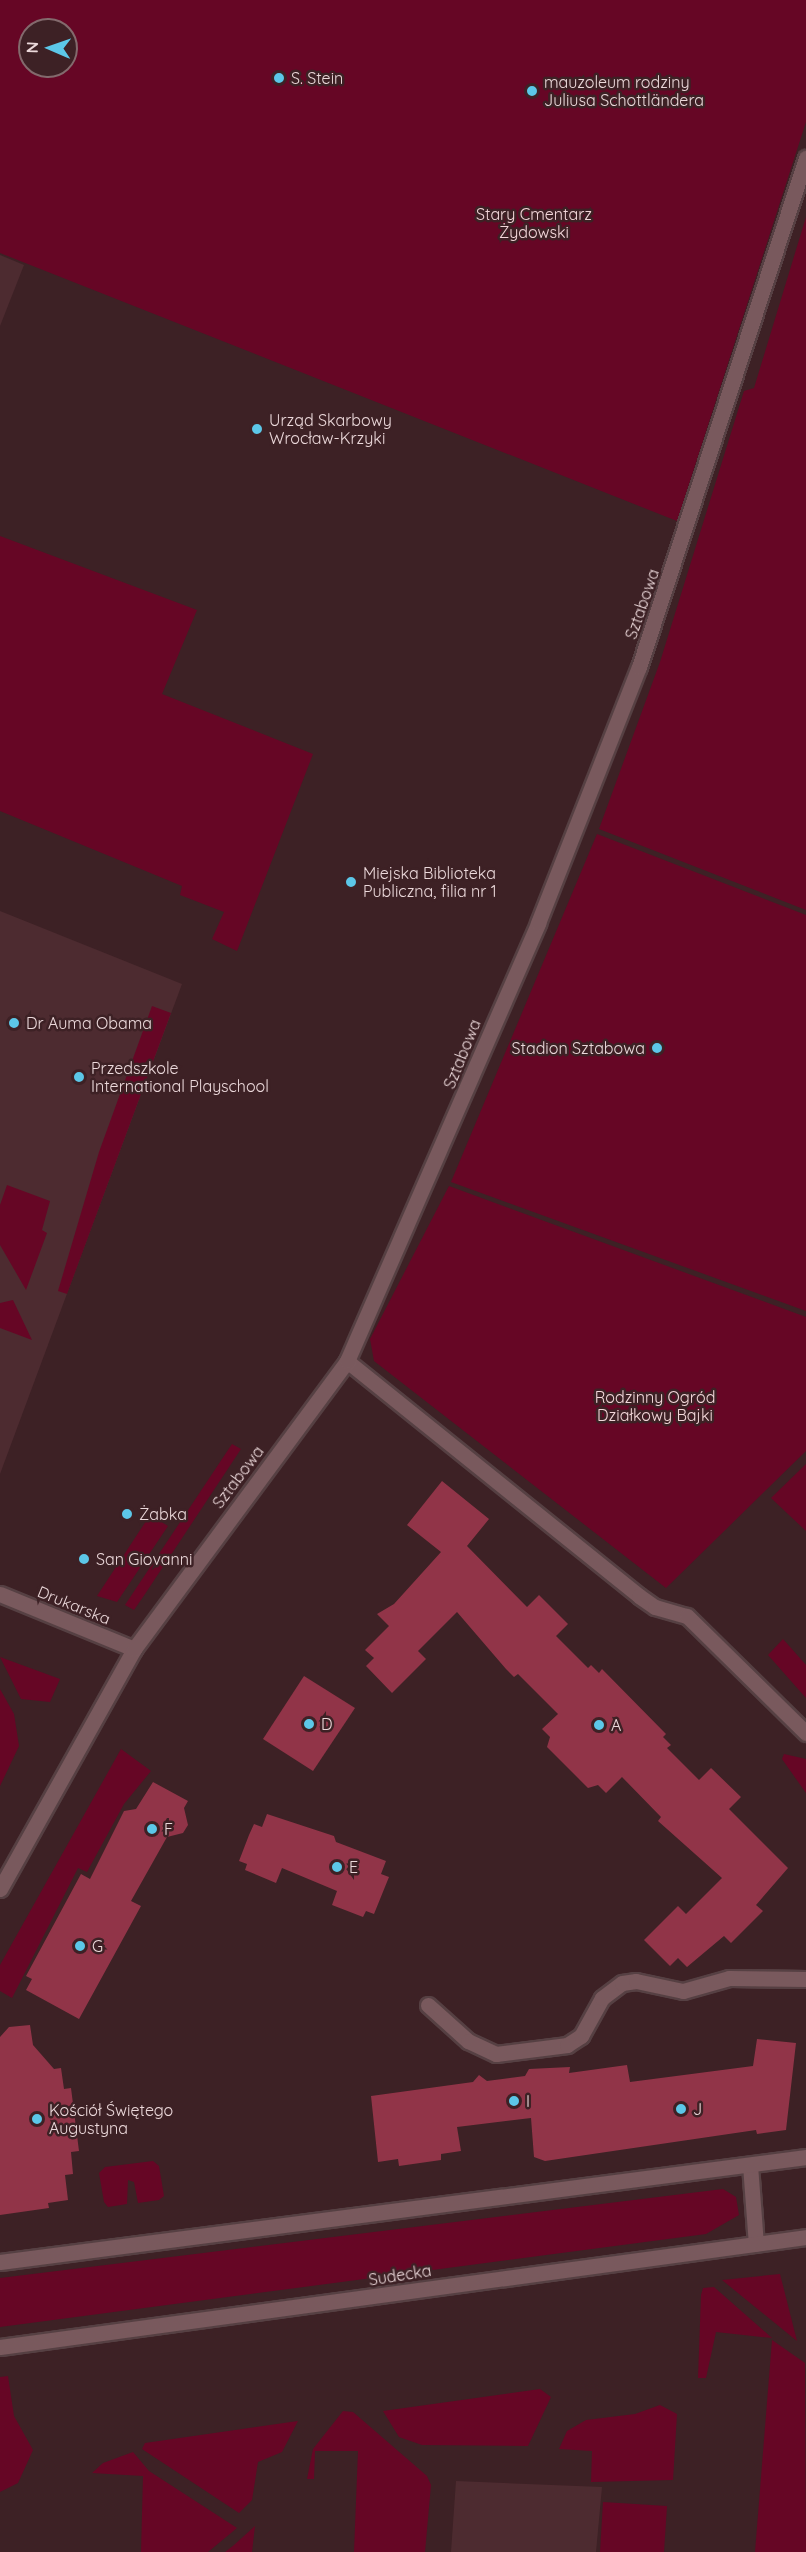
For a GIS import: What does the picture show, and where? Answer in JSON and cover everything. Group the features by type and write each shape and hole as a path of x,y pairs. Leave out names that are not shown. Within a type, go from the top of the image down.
{"street":[{"name":"Sztabowa","path":"0,1889 134,1649 347,1360 538,923 639,667 806,158"},
{"path":"347,1360 639,1596 655,1607 687,1616 806,1733"},
{"name":"Drukarska","path":"0,1594 134,1649"},
{"path":"428,2005 483,2052 496,2054 567,2045 581,2036 602,1998 622,1983 636,1981 683,1991 729,1978 806,1979"},
{"path":"0,2262 806,2157"},
{"path":"750,2165 756,2244"},
{"name":"Sudecka","path":"0,2347 806,2237"}],"shaded area":[{"path":"0,255 24,265 0,326"},
{"path":"0,911 182,984 0,1474"},
{"path":"456,2481 602,2487 596,2552 451,2552"}],"green space":[{"name":"Stary Cmentarz Żydowski","path":"0,0 806,0 806,122 677,521 0,253"},
{"path":"806,217 806,910 599,829 660,662 744,391 754,388"},
{"path":"0,536 197,610 162,694 313,754 237,951 212,939 224,912 180,895 182,886 0,811"},
{"name":"Stadion Sztabowa","path":"597,834 806,915 806,1311 451,1182"},
{"path":"152,1006 171,1013 67,1294 58,1291 99,1152"},
{"path":"7,1185 50,1201 42,1230 47,1233 26,1290 0,1245 0,1205"},
{"name":"Rodzinny Ogród Działkowy Bajki","path":"449,1186 806,1317 806,1451 666,1588 374,1361 370,1339"},
{"path":"13,1300 32,1340 0,1328 0,1303"},
{"path":"232,1444 241,1449 145,1594 134,1610 125,1605"},
{"path":"806,1464 806,1531 771,1498"},
{"path":"150,1515 168,1526 117,1602 97,1596"},
{"path":"783,1639 806,1665 806,1698 768,1655"},
{"path":"0,1657 60,1679 50,1702 21,1699"},
{"path":"0,1689 14,1714 19,1746 0,1786"},
{"path":"121,1749 151,1771 124,1804 87,1872 78,1868 12,1998 0,1991 0,1965"},
{"path":"784,1754 806,1759 806,1793 782,1759"},
{"path":"153,2161 159,2166 164,2196 159,2200 138,2203 134,2182 128,2180 127,2204 108,2207 104,2202 99,2173 105,2167"},
{"path":"723,2189 736,2197 739,2215 706,2234 0,2327 0,2278"},
{"path":"780,2274 797,2341 722,2280"},
{"path":"714,2287 772,2338 716,2332 706,2378 698,2378 701,2295 703,2288"},
{"path":"772,2340 805,2363 806,2552 755,2552"},
{"path":"8,2376 14,2416 33,2450 18,2483 0,2492 0,2377"},
{"path":"540,2389 551,2397 528,2446 422,2445 399,2437 383,2411"},
{"path":"660,2405 677,2414 673,2480 591,2482 592,2451 559,2449 567,2431 586,2420 635,2414"},
{"path":"343,2411 353,2412 427,2476 431,2485 425,2552 354,2552 358,2451 315,2451 314,2479 307,2479 313,2449"},
{"path":"298,2421 282,2452 258,2462 252,2500 239,2513 142,2449 145,2443"},
{"path":"133,2452 149,2471 237,2528 208,2552 141,2552 143,2476 92,2473 103,2463"},
{"path":"603,2502 667,2506 664,2552 600,2552"},
{"path":"255,2526 252,2552 225,2552 234,2545"}],"building":[{"name":"A","path":"442,1481 489,1519 467,1546 527,1607 539,1595 568,1624 556,1636 588,1668 591,1665 599,1673 602,1669 666,1734 663,1737 671,1745 667,1748 699,1780 711,1768 741,1797 729,1809 788,1868 756,1905 763,1911 731,1943 724,1936 687,1967 678,1958 670,1966 644,1940 678,1906 686,1914 722,1878 658,1821 661,1817 622,1777 606,1793 598,1785 588,1788 547,1747 550,1737 542,1729 558,1714 518,1674 514,1677 506,1669 457,1612 418,1651 426,1659 392,1693 366,1666 374,1658 365,1650 389,1626 377,1614 394,1604 441,1552 407,1525"},
{"name":"D","path":"304,1676 355,1708 313,1771 263,1739"},
{"name":"G","path":"153,1782 188,1801 184,1808 188,1825 183,1833 167,1837 131,1901 141,1906 79,2019 26,1990 32,1979 26,1976 81,1874 90,1879 124,1811 136,1809"},
{"name":"E","path":"267,1814 334,1836 336,1842 386,1861 381,1874 389,1877 374,1914 366,1911 363,1917 332,1905 337,1891 282,1868 276,1883 245,1870 247,1864 239,1861 249,1835 254,1824 262,1827"},
{"name":"Kościół Świętego Augustyna","path":"30,2025 33,2045 54,2069 61,2068 64,2089 71,2088 79,2151 71,2152 73,2174 65,2175 68,2200 48,2203 49,2208 0,2215 0,2037 9,2027"},
{"path":"757,2039 796,2043 786,2130 757,2134 756,2130 545,2161 534,2157 531,2118 457,2127 461,2151 441,2154 441,2160 399,2166 398,2159 378,2162 371,2096 473,2082 479,2075 487,2081 525,2076 529,2069 570,2067 569,2073 627,2065 630,2082 753,2066"}],"place":[{"name":"S. Stein","path":"279,78"},
{"name":"mauzoleum rodziny Juliusa Schottländera","path":"532,91"},
{"name":"Urząd Skarbowy Wrocław-Krzyki","path":"257,429"},
{"name":"Miejska Biblioteka Publiczna, filia nr 1","path":"351,882"},
{"name":"Dr Auma Obama","path":"14,1023"},
{"name":"Stadion Sztabowa","path":"657,1048"},
{"name":"Przedszkole International Playschool","path":"79,1077"},
{"name":"Żabka","path":"127,1514"},
{"name":"San Giovanni","path":"84,1559"},
{"name":"D","path":"309,1724"},
{"name":"A","path":"599,1725"},
{"name":"F","path":"152,1829"},
{"name":"E","path":"337,1867"},
{"name":"G","path":"80,1946"},
{"name":"I","path":"514,2101"},
{"name":"J","path":"681,2109"},
{"name":"Kościół Świętego Augustyna","path":"37,2119"}]}
